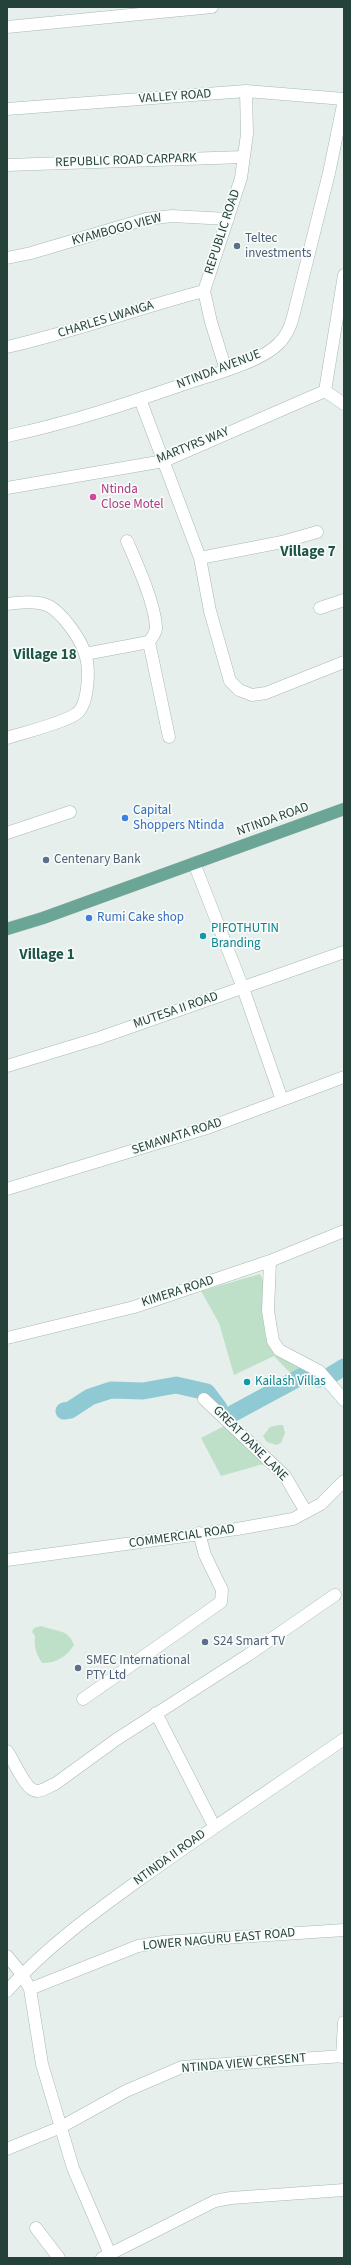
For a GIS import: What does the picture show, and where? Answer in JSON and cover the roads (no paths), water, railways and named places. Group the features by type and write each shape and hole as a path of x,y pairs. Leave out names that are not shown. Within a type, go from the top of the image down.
{"main road":[{"name":"NTINDA ROAD","path":"7,929 43,918 344,809"}],"street":[{"path":"7,27 212,7"},
{"name":"VALLEY ROAD","path":"7,109 246,92 344,100"},
{"name":"REPUBLIC ROAD","path":"226,370 210,322 204,291 241,178 247,134 246,92"},
{"name":"NTINDA AVENUE","path":"7,436 33,431 140,399 226,370 267,352 280,342 288,331 295,309 329,173 344,100"},
{"name":"REPUBLIC ROAD CARPARK","path":"7,165 244,157"},
{"name":"KYAMBOGO VIEW","path":"7,258 31,253 158,217 228,219"},
{"path":"344,275 324,391 344,404"},
{"name":"CHARLES LWANGA","path":"7,347 60,335 172,299 204,291"},
{"name":"MARTYRS WAY","path":"7,488 164,461 324,391"},
{"path":"140,399 200,558 210,611 230,681 239,690 252,695 266,693 280,690 344,662"},
{"path":"200,558 282,542 317,532"},
{"path":"127,541 144,582 156,626 155,633 149,642 169,738"},
{"path":"320,608 344,600"},
{"path":"7,604 40,602 50,607 74,632 85,654 87,687 85,704 76,714 7,738"},
{"path":"85,654 149,642"},
{"path":"7,833 70,812"},
{"path":"194,863 243,988 282,1100"},
{"name":"MUTESA II ROAD","path":"7,1066 99,1038 344,952"},
{"name":"SEMAWATA ROAD","path":"7,1189 203,1129 344,1077"},
{"name":"KIMERA ROAD","path":"7,1338 134,1307 270,1261 344,1231"},
{"path":"270,1261 268,1311 273,1340 279,1350 319,1370 344,1400"},
{"name":"GREAT DANE LANE","path":"204,1399 285,1476 306,1512"},
{"name":"COMMERCIAL ROAD","path":"7,1560 237,1529 293,1518 321,1504 344,1481"},
{"path":"83,1699 222,1602 222,1590 205,1555 199,1533"},
{"path":"7,1751 26,1785 32,1790 38,1791 55,1784 83,1762 156,1713 248,1655 335,1595"},
{"path":"156,1713 214,1826"},
{"name":"NTINDA II ROAD","path":"7,1991 22,1974 99,1910 214,1826 344,1739"},
{"name":"LOWER NAGURU EAST ROAD","path":"30,1989 138,1946 162,1942 344,1930"},
{"path":"7,1956 22,1974 30,1989 42,2064 73,2168 106,2256 215,2202 237,2197 344,2190"},
{"path":"343,2056 344,2022"},
{"name":"NTINDA VIEW CRESENT","path":"7,2149 61,2127 126,2091 182,2067 343,2056"},
{"path":"36,2228 59,2258"}],"waterway":[{"path":"331,1375 344,1367"},
{"path":"230,1415 306,1374 311,1374 319,1379"},
{"path":"64,1411 70,1410 90,1397 111,1390 143,1391 176,1385 207,1392 219,1408"}],"place":[{"name":"Teltec investments","path":"237,246"},
{"name":"Ntinda Close Motel","path":"93,497"},
{"name":"Capital Shoppers Ntinda","path":"125,818"},
{"name":"Centenary Bank","path":"46,860"},
{"name":"Rumi Cake shop","path":"89,918"},
{"name":"PIFOTHUTIN Branding","path":"203,936"},
{"name":"Kailash Villas","path":"247,1382"},
{"name":"S24 Smart TV","path":"205,1642"},
{"name":"SMEC International PTY Ltd","path":"78,1668"}],"district":[{"name":"Village 7","path":"308,553"},
{"name":"Village 18","path":"45,656"},
{"name":"Village 1","path":"47,956"}]}
